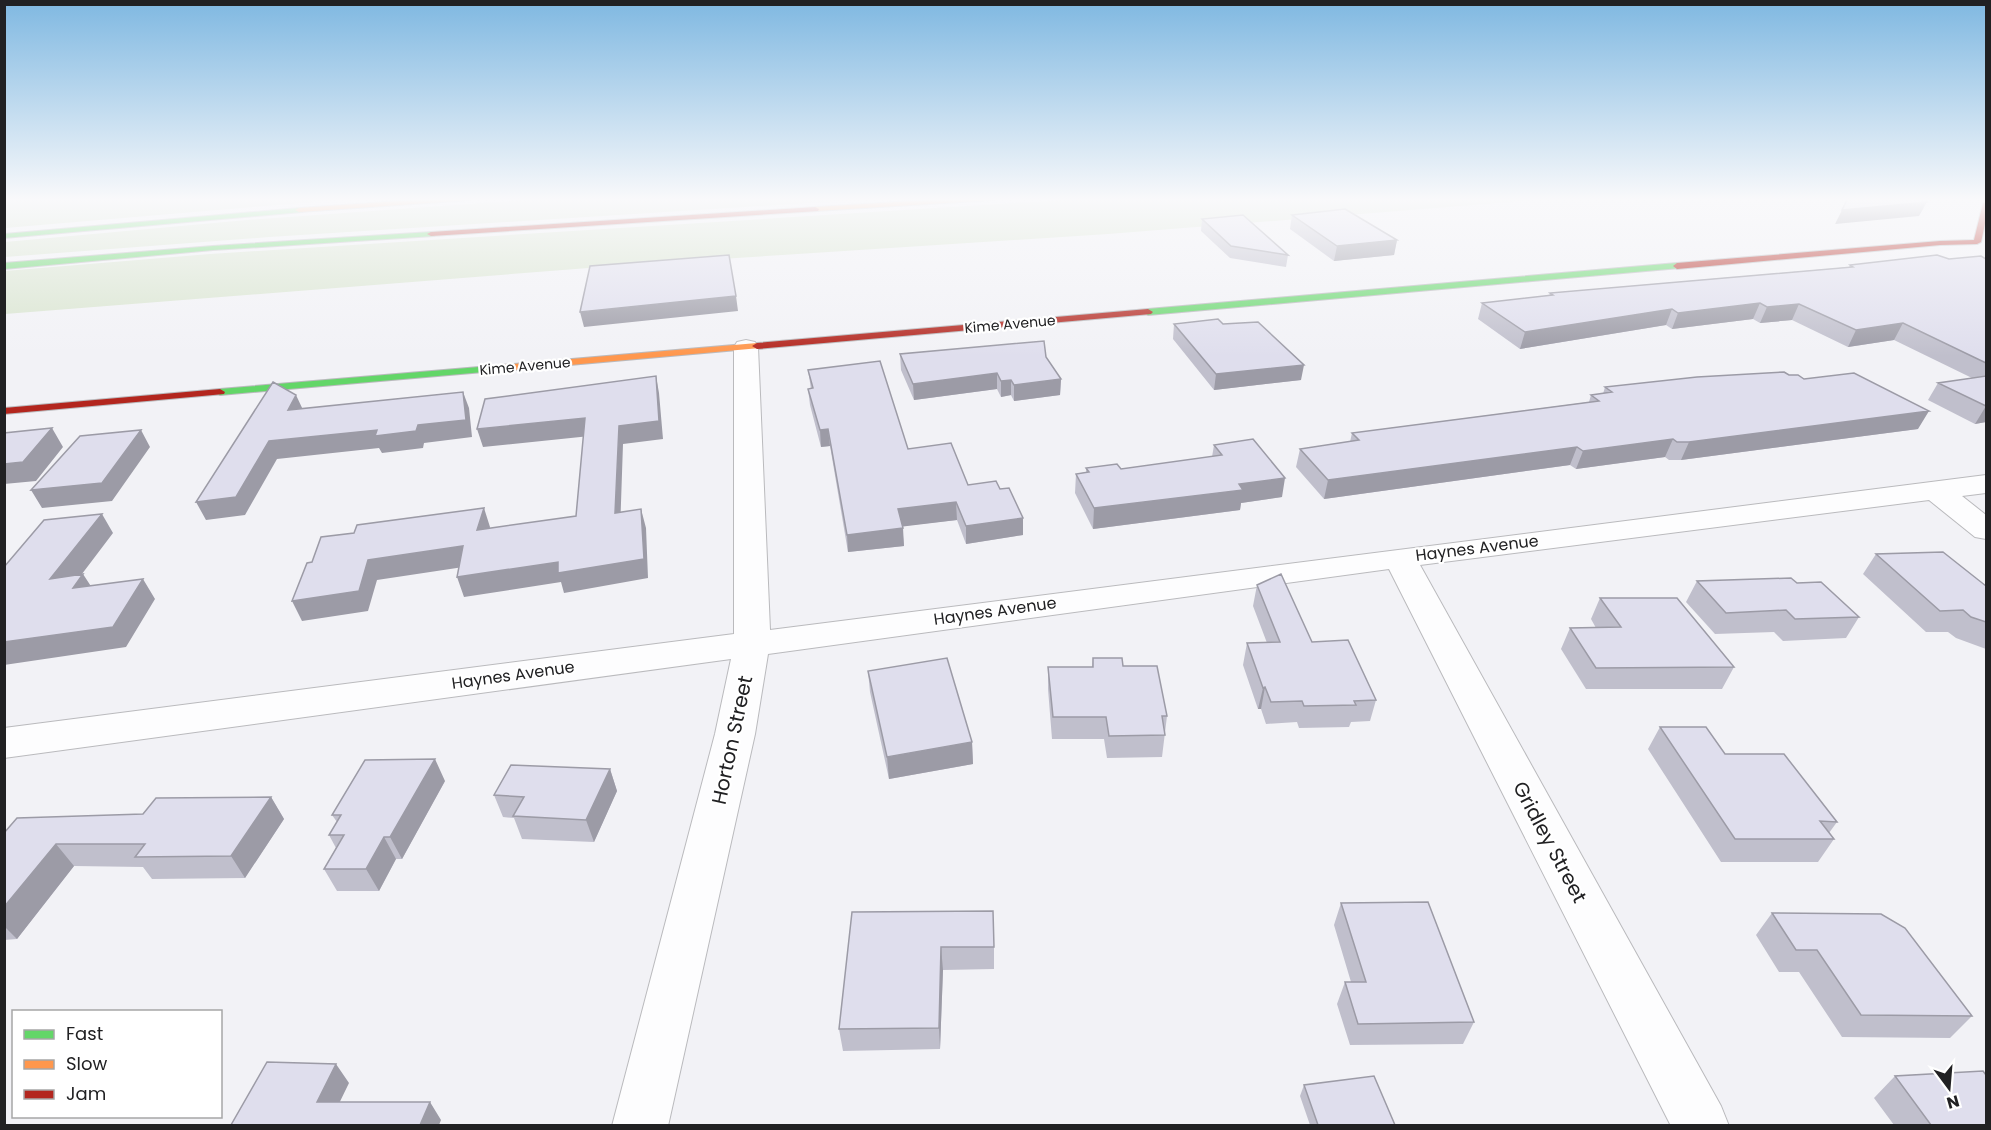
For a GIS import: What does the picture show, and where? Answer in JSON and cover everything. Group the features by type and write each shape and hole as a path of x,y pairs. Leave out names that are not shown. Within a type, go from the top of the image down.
{"main road":[{"path":"4,266 181,251"},
{"name":"Kime Avenue","path":"4,411 1850,251"}],"street":[{"name":"Horton Street","path":"640,1125 735,734 752,644 746,347"},
{"name":"Haynes Avenue","path":"4,743 1400,558 1986,484"},
{"path":"1935,490 1986,530"},
{"name":"Gridley Street","path":"1400,558 1701,1125"}],"green space":[{"path":"5,251 88,251 5,257"},
{"path":"262,251 848,251 627,265 5,314 5,271"}],"building":[{"path":"1261,251 1283,251 1288,255"},
{"path":"729,255 736,296 580,312 590,266"},
{"path":"1937,255 1949,259 1981,256 1986,259 1986,363 1903,323 1856,330 1799,304 1767,307 1760,303 1678,313 1672,309 1525,332 1482,303 1553,295 1550,293 1853,267 1850,265"},
{"path":"1218,319 1223,324 1258,322 1304,365 1216,374 1174,324"},
{"path":"1044,341 1046,357 1061,379 1014,385 1011,380 1001,381 997,373 913,384 900,354"},
{"path":"880,361 908,449 951,443 968,485 996,481 1000,489 1009,488 1023,518 966,526 956,502 898,509 903,528 847,535 828,429 820,430 808,389 813,388 808,370"},
{"path":"1784,372 1804,379 1854,373 1929,411 1689,442 1677,442 1673,439 1583,451 1577,447 1328,480 1300,449 1359,440 1352,433 1599,401 1591,395 1612,392 1605,387 1697,377"},
{"path":"656,376 659,421 619,426 615,513 641,509 644,559 558,573 558,562 457,577 463,546 368,560 359,591 292,601 307,563 312,562 321,537 354,533 357,525 484,508 477,530 576,516 585,418 477,429 485,399"},
{"path":"1986,376 1986,406 1938,383"},
{"path":"273,382 296,395 288,410 463,392 466,420 418,425 416,431 375,436 377,430 269,441 236,497 196,502"},
{"path":"52,428 23,462 4,464 4,433"},
{"path":"141,430 102,483 31,490 80,436"},
{"path":"1253,439 1285,478 1239,484 1243,490 1094,508 1076,474 1089,472 1086,468 1117,464 1121,469 1222,455 1214,445"},
{"path":"102,514 50,579 83,574 73,588 143,579 113,627 4,642 4,567 44,520"},
{"path":"1943,552 1986,586 1986,622 1971,617 1963,610 1940,611 1876,554"},
{"path":"1281,574 1312,642 1348,640 1376,700 1354,701 1356,705 1304,706 1302,701 1271,702 1265,687 1263,688 1247,643 1280,642 1257,585"},
{"path":"1791,578 1797,583 1821,582 1859,617 1795,619 1786,610 1726,613 1697,581"},
{"path":"1600,598 1677,598 1734,667 1596,668 1570,628 1621,627"},
{"path":"947,658 972,742 887,757 868,671"},
{"path":"1093,658 1122,658 1123,666 1157,666 1167,716 1162,716 1165,735 1109,736 1106,717 1053,717 1048,667 1093,667"},
{"path":"1660,727 1706,727 1725,754 1784,754 1837,822 1820,821 1834,839 1735,839"},
{"path":"435,759 390,837 384,837 366,869 324,869 344,835 329,835 341,815 332,815 365,760"},
{"path":"511,765 610,769 586,820 513,816 524,797 494,795"},
{"path":"271,797 231,856 135,857 145,844 56,844 4,907 4,833 17,818 143,814 156,798"},
{"path":"1428,902 1474,1022 1358,1024 1345,982 1366,982 1341,903"},
{"path":"993,911 994,947 941,947 939,1028 839,1029 852,912"},
{"path":"1772,913 1881,914 1905,928 1972,1016 1861,1015 1817,950 1796,950"},
{"path":"267,1062 336,1064 317,1102 430,1102 420,1125 231,1125"},
{"path":"1983,1071 1986,1075 1986,1125 1931,1125 1895,1076"},
{"path":"1374,1076 1395,1125 1318,1125 1304,1085"}],"traffic: fast":[{"path":"4,266 181,251"},
{"path":"1148,312 1677,266"},
{"path":"220,392 491,369"}],"traffic: slow":[{"path":"491,369 757,346"}],"traffic: jam":[{"path":"1677,266 1852,251"},
{"path":"757,346 1148,312"},
{"path":"4,411 220,392"}]}
